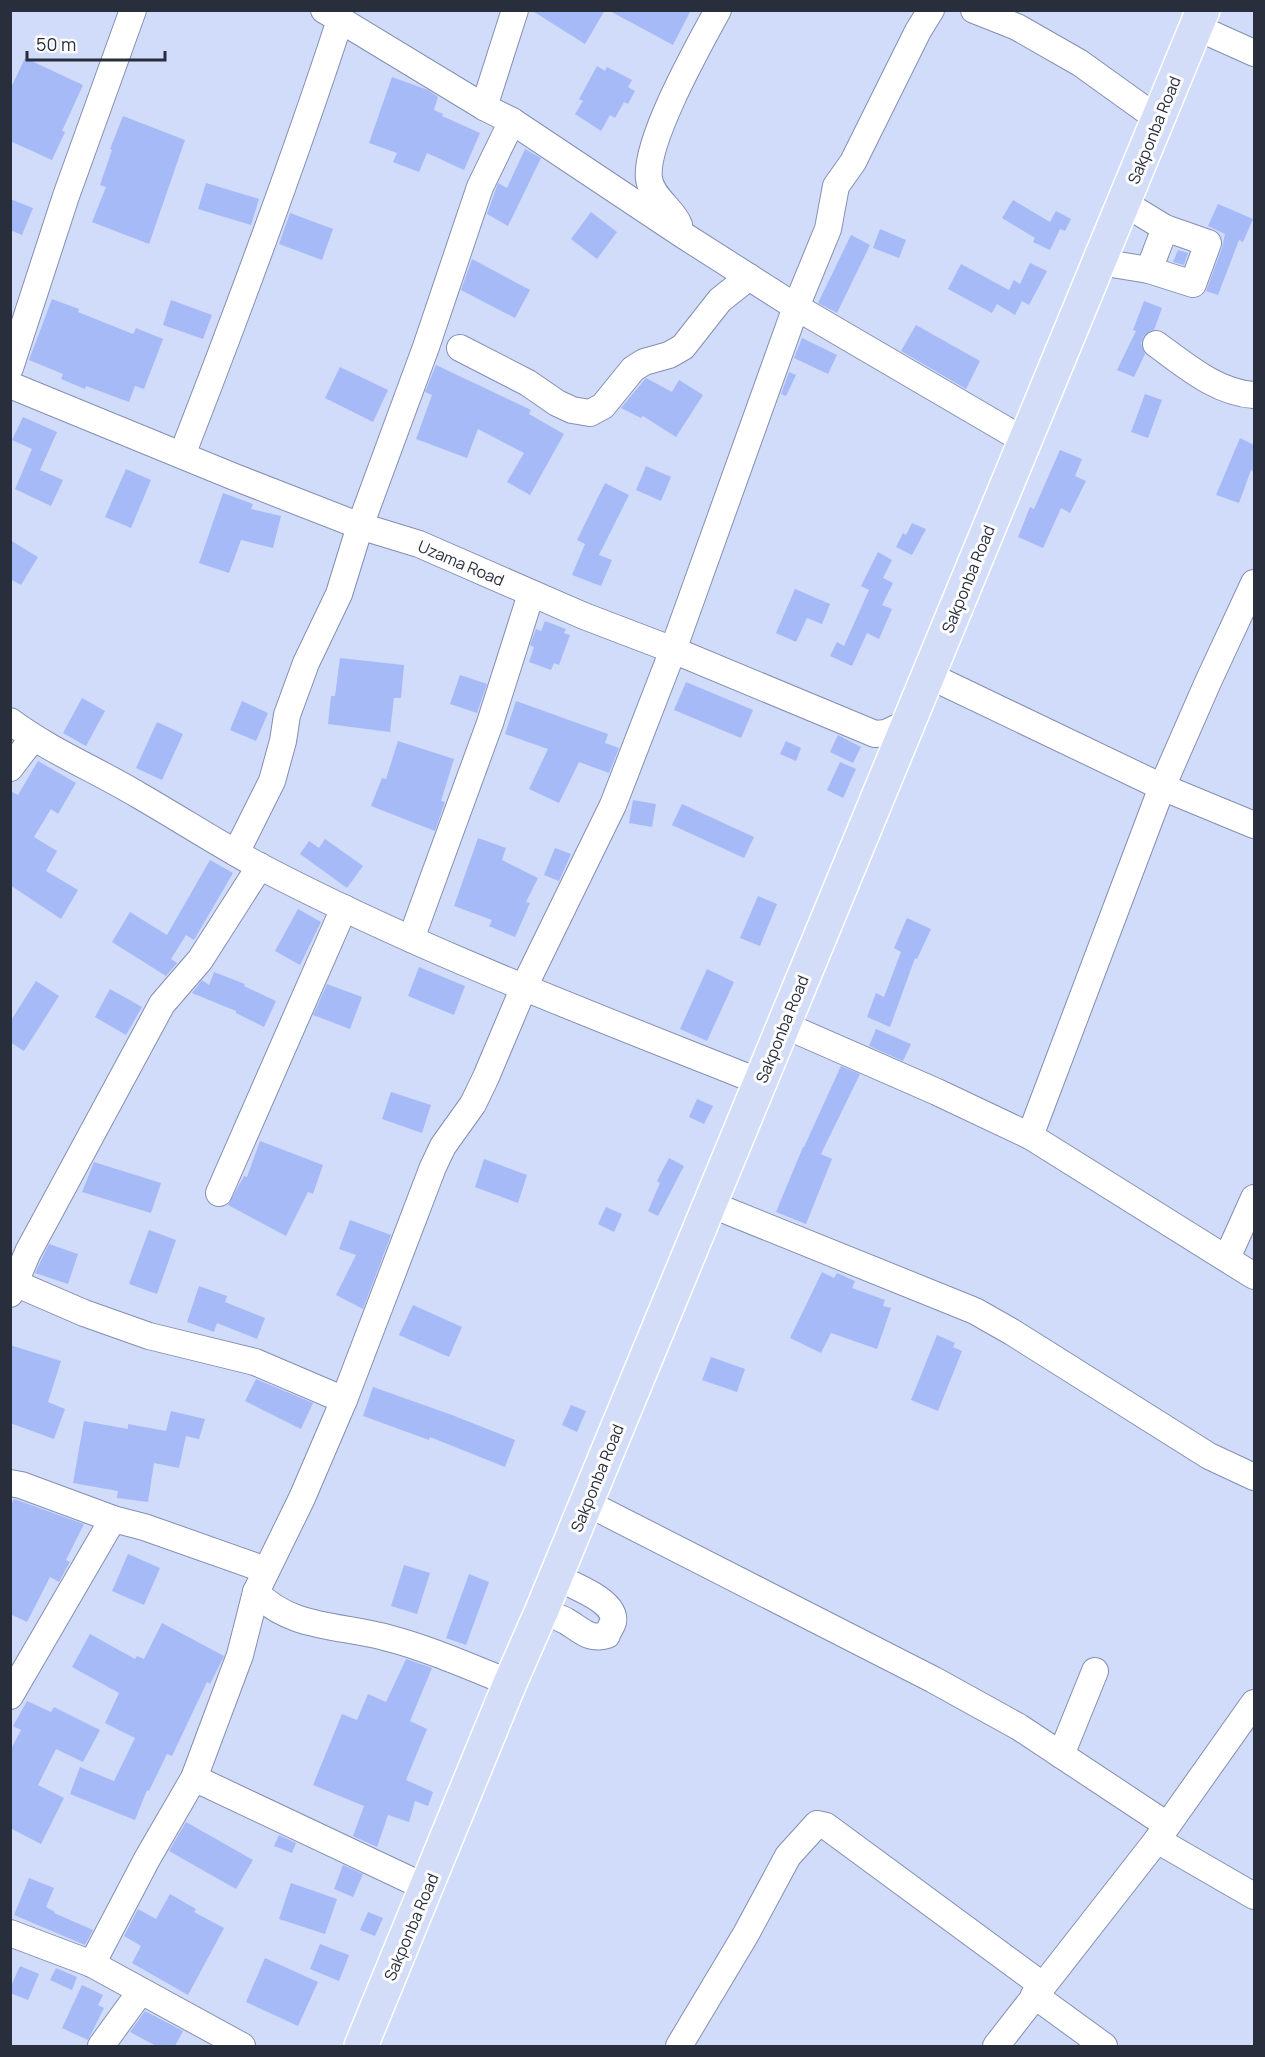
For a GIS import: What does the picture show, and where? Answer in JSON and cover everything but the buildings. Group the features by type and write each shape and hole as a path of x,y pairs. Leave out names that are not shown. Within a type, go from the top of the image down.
{"main road":[{"name":"Sakponba Road","path":"361,2046 1200,19"}],"street":[{"path":"10,368 66,196 134,10"},
{"path":"484,107 514,10"},
{"path":"683,235 678,221 663,204 650,182 651,152 671,102 718,10"},
{"path":"92,1964 147,1858 194,1778 240,1655 261,1581 302,1498 344,1400 433,1167 443,1146 473,1104 524,987 613,806 673,650 796,307 828,229 836,186 853,162 918,31 931,10"},
{"path":"974,10 1017,27 1080,63 1158,119"},
{"path":"182,455 244,297 300,140 332,15 484,107 512,121 796,307 1025,441"},
{"path":"1200,19 1254,53"},
{"path":"236,853 272,781 283,741 287,715 306,663 339,594 360,526 426,347 480,187 512,121"},
{"path":"1099,262 1149,270 1193,284 1208,243 1165,228 1124,202"},
{"path":"1149,270 1165,228"},
{"path":"460,348 528,383 557,403 572,410 590,413 603,406 633,369 644,362 669,355 682,347 720,300 749,277"},
{"path":"1156,344 1200,376 1238,394 1254,395"},
{"name":"Uzama Road","path":"10,385 360,526 419,544 531,594 875,734 886,733 909,722"},
{"path":"1030,1136 1162,787 1254,583"},
{"path":"411,939 490,723 531,594"},
{"path":"928,675 1162,787 1254,825"},
{"path":"10,721 33,738 123,786 236,853 344,908 524,987 760,1082"},
{"path":"10,768 33,738"},
{"path":"260,866 200,960 162,1004 75,1162 12,1286 148,1336 255,1362 344,1400"},
{"path":"219,1193 344,908"},
{"path":"784,1026 937,1092 1030,1136 1254,1276"},
{"path":"1227,1258 1254,1198"},
{"path":"710,1204 975,1311 1209,1456 1254,1477"},
{"path":"10,1483 113,1519 144,1527 261,1581 271,1606 295,1618 387,1637 441,1655 510,1683"},
{"path":"586,1503 934,1680 1019,1727 1061,1755 1162,1833 1254,1896"},
{"path":"10,1696 113,1519"},
{"path":"542,1610 598,1638 607,1635 613,1622 612,1610 604,1602 556,1577"},
{"path":"1061,1755 1095,1671"},
{"path":"996,2046 1162,1833 1254,1703"},
{"path":"194,1778 428,1888"},
{"path":"679,2046 746,1934 788,1856 817,1824 826,1826 1038,1990 1104,2046"},
{"path":"10,1933 92,1964 242,2046"},
{"path":"101,2046 141,1991"}]}
